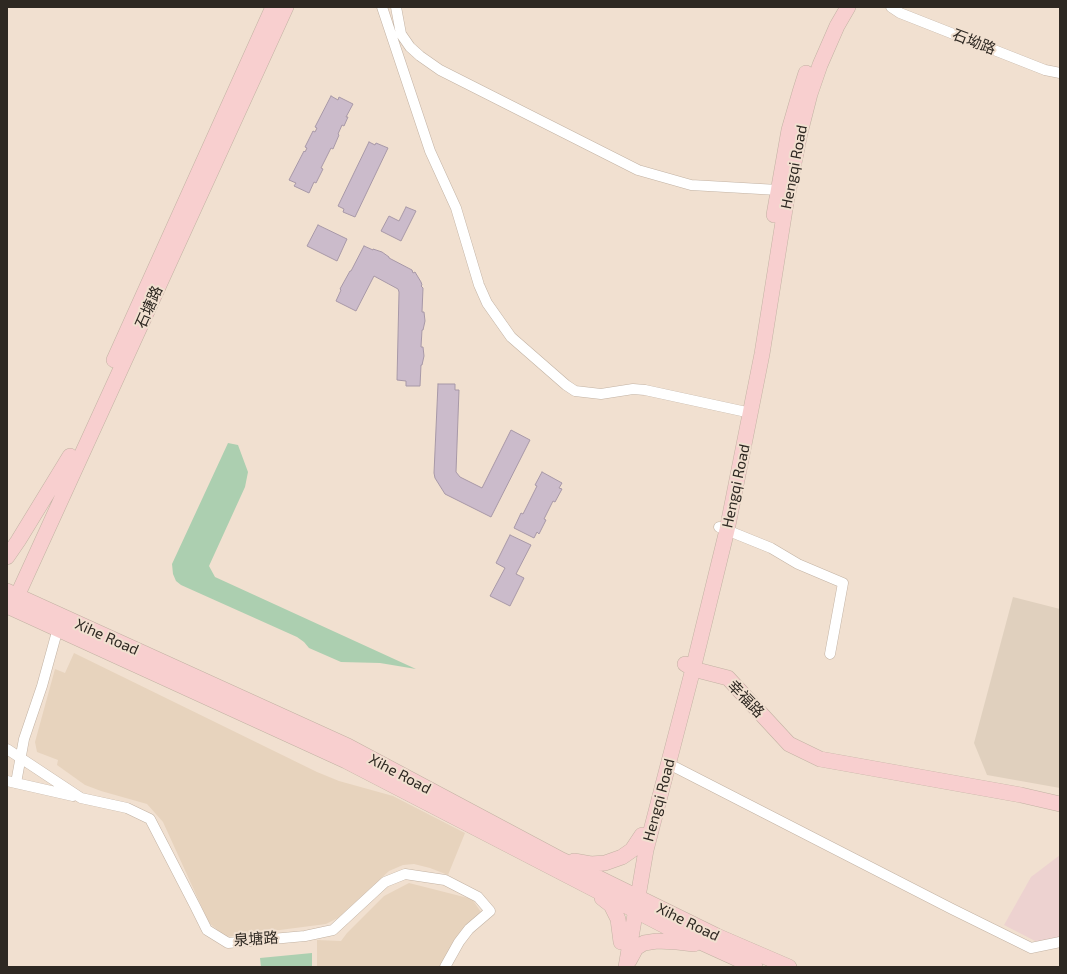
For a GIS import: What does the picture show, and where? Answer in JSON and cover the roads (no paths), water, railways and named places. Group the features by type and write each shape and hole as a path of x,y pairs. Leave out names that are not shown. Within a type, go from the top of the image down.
{"street":[{"name":"石塘路","path":"10,598 70,456 273,7"},
{"name":"石塘路","path":"10,598 286,7"},
{"path":"382,7 430,151 456,208 479,285 487,303 511,337 566,385 575,391 601,394 633,389 645,390 747,412"},
{"path":"396,7 401,34 410,47 425,60 440,70 638,170 691,185 778,190"},
{"name":"Hengqi Road","path":"747,412 778,190 789,130 811,61 828,22 837,7"},
{"name":"Hengqi Road","path":"616,967 621,942 633,902 668,764 723,529 747,412 763,346 786,203 800,133 810,94 820,65 837,26 848,7"},
{"name":"石坳路","path":"890,7 900,14 1045,70 1060,73"},
{"path":"7,557 70,456"},
{"path":"723,529 771,548 798,564 843,583 830,654"},
{"name":"Xihe Road","path":"10,598 58,628 346,761 585,885 673,915 789,967"},
{"name":"Xihe Road","path":"10,598 348,746 562,860 633,902 667,927 755,967"},
{"path":"58,628 42,686 24,739 20,758 12,782 81,798"},
{"name":"Hengqi Road","path":"626,967 642,835 691,665"},
{"name":"幸福路","path":"691,665 731,672 792,740 823,754 1060,798"},
{"name":"幸福路","path":"691,665 728,678 789,744 820,759 1021,795 1060,804"},
{"name":"泉塘路","path":"7,749 81,798 128,808 150,819 207,930 228,943 305,936 333,930 385,882 405,874 445,880 478,897 490,911 469,929 459,942 445,967"},
{"path":"668,764 945,906 1031,948 1060,942"},
{"path":"562,860 591,864 605,863 622,857 632,850 642,835"},
{"path":"646,850 646,888 652,897 673,915"},
{"path":"585,885 611,905 618,919 621,942"},
{"path":"626,967 636,948 644,943 657,941 677,942 711,947"}]}
